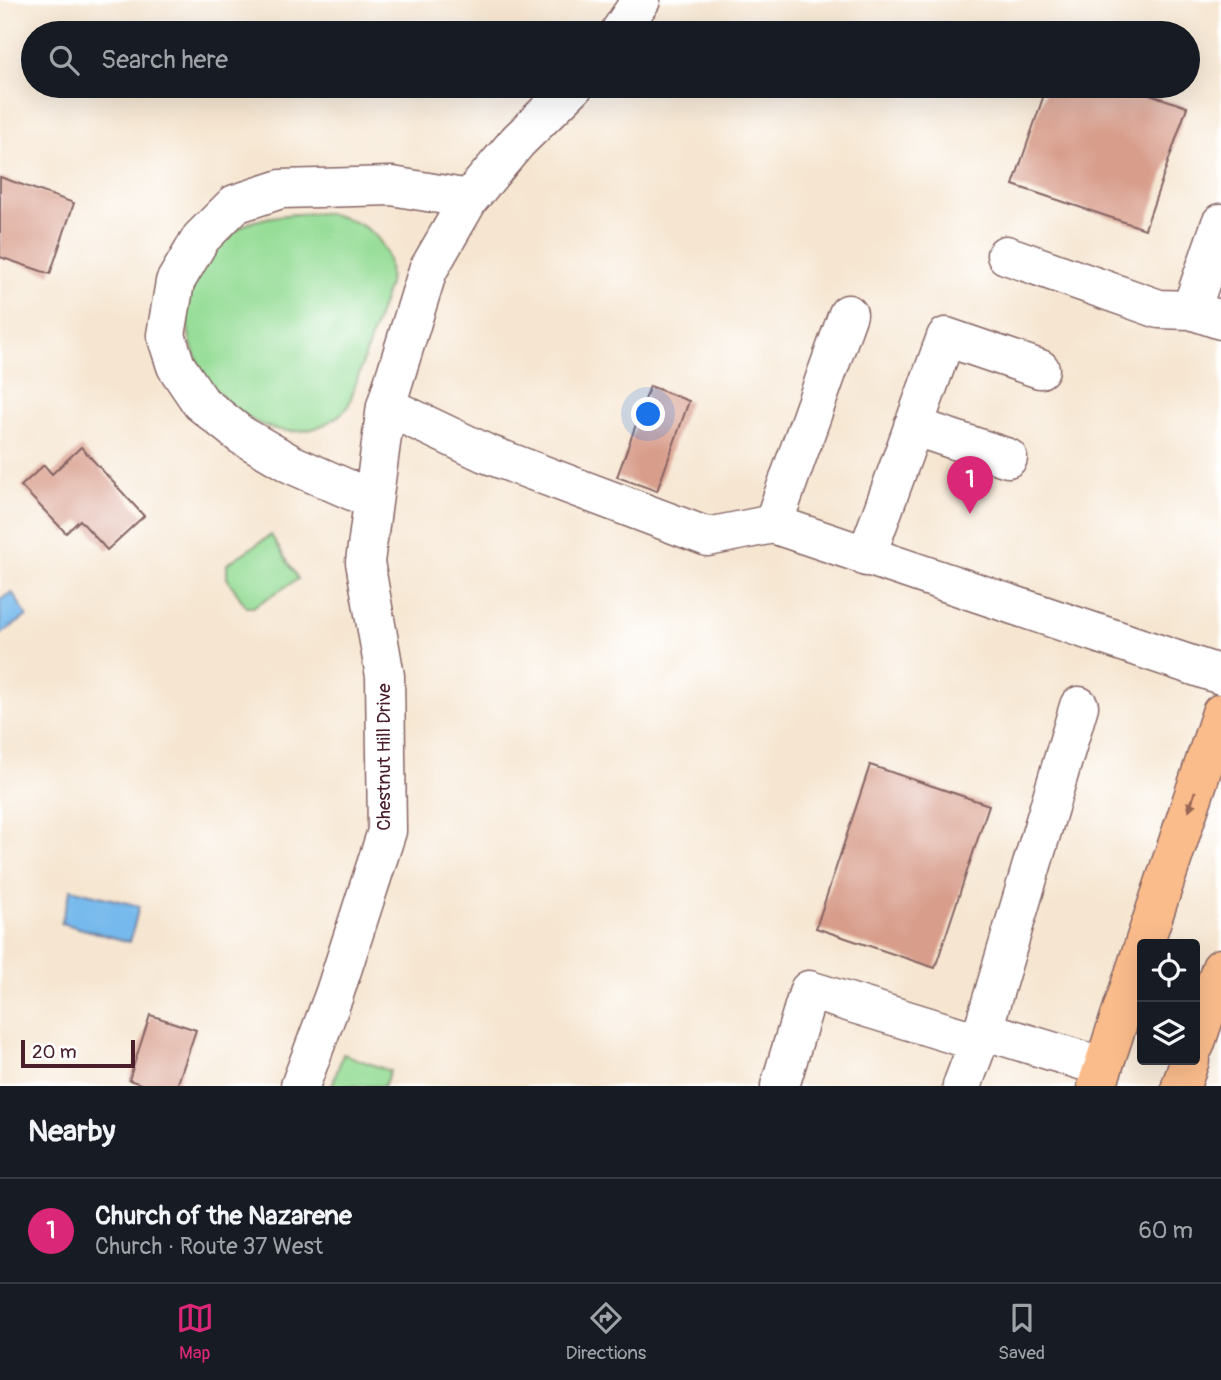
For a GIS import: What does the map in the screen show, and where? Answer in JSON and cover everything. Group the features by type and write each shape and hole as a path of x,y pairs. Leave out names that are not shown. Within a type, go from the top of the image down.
{"highway":[{"path":"1146,939 1221,713"},
{"path":"1100,1077 1137,965"},
{"path":"1200,1030 1221,968"},
{"path":"1181,1086 1188,1065"}],"street":[{"path":"627,21 641,0"},
{"name":"Chestnut Hill Drive","path":"300,1086 334,995 387,831 385,676 365,562 386,407 428,270 469,199 518,141 562,98"},
{"path":"373,500 291,464 241,435 201,403 176,366 166,335 175,282 201,238 235,204 281,189 392,186 469,199"},
{"path":"1006,255 1159,309 1206,315 1221,223"},
{"path":"772,524 848,314"},
{"path":"866,557 946,337 1040,369"},
{"path":"386,407 485,453 708,537 772,524 1221,675"},
{"path":"913,426 1008,458"},
{"path":"962,1086 980,1036 1079,706"},
{"path":"780,1086 808,990 980,1036 1100,1077"}],"green space":[{"path":"324,213 352,221 373,234 387,254 389,284 348,407 315,428 280,430 246,417 218,392 197,359 187,322 193,284 216,248 244,226 272,217"},
{"path":"271,535 298,579 253,607 246,607 227,578 227,564"},
{"path":"343,1054 390,1071 384,1086 332,1086"}],"water":[{"path":"12,592 27,616 0,635 0,600"},
{"path":"71,889 139,906 130,942 61,923"}],"building":[{"path":"1043,98 1161,98 1187,107 1145,229 1013,185"},
{"path":"0,177 74,203 50,274 0,257"},
{"path":"650,386 689,401 657,491 617,477"},
{"path":"81,447 144,516 107,550 80,520 66,533 21,486 44,465 52,474"},
{"path":"870,765 989,805 935,968 816,928"},
{"path":"150,1015 196,1030 177,1086 147,1086 129,1080"}],"place":[{"name":"Church of the Nazarene","path":"970,514"}]}
